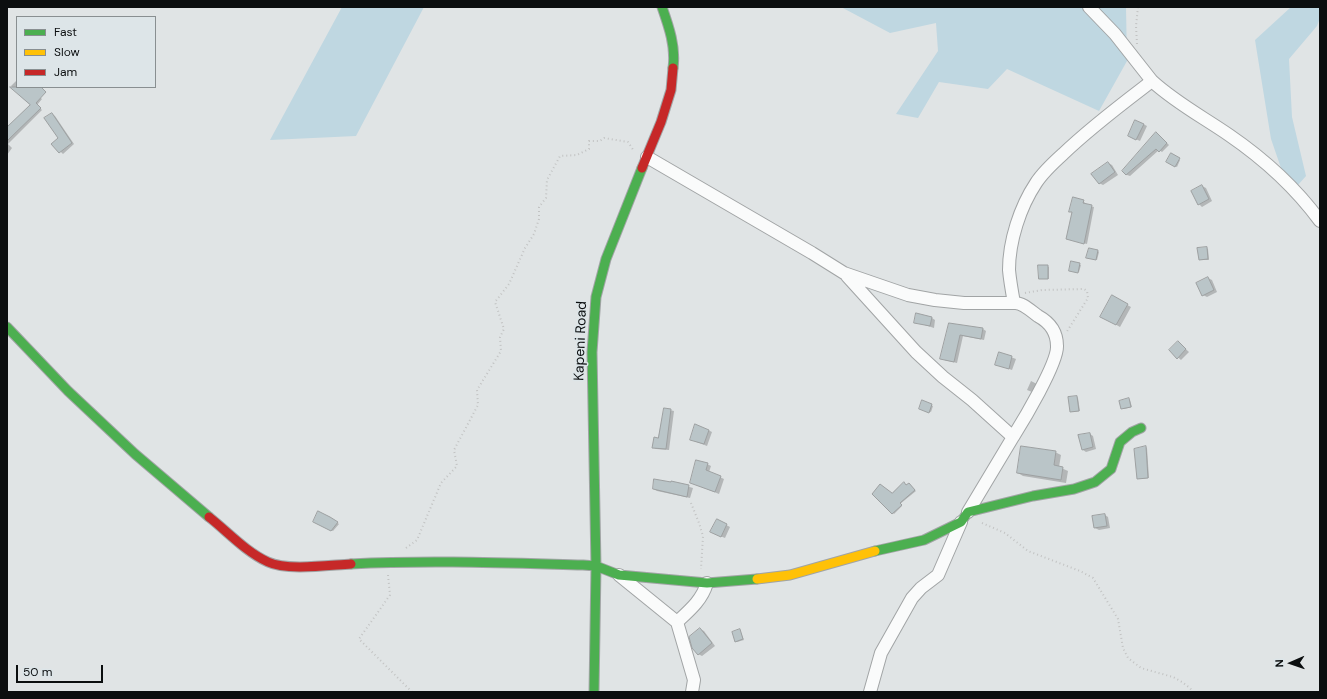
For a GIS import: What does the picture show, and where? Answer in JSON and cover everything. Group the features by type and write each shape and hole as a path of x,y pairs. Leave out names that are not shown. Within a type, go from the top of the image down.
{"street":[{"name":"Kapeni Road","path":"594,692 596,566 593,479 592,352 596,297 606,259 625,208 669,101 673,77 673,46 662,7"},
{"path":"1089,7 1115,34 1152,81 1177,102 1230,136 1265,163 1292,187 1319,217"},
{"path":"1016,303 1009,269 1011,249 1023,208 1036,182 1046,170 1076,142 1152,81"},
{"path":"647,157 844,273 908,295 935,300 964,303 1016,303 1048,324 1054,333 1057,348 1043,383 1025,417 964,517 938,575 921,588 912,598 881,653 870,692"},
{"path":"844,273 916,352 1013,437"},
{"path":"7,327 68,391 135,454 250,551 269,563 288,567 387,562 474,562 596,566 619,575 703,582 763,579 790,575 864,554 924,540 964,517 1033,496 1074,489 1095,482 1106,474 1111,468 1120,442 1132,432 1141,428"},
{"path":"619,575 677,622 694,680 692,692"},
{"path":"677,622 697,603 705,592 703,582"}],"path":[{"path":"1137,44 1136,26 1138,7"},
{"path":"405,549 417,540 441,483 457,466 454,450 478,405 477,390 501,351 500,336 504,329 495,302 509,284 525,248 534,234 539,219 539,207 546,198 547,180 560,156 577,155 589,149 589,141 600,141 604,138 628,142 636,154 647,157"},
{"path":"1016,303 1023,294 1028,292 1042,290 1084,289 1087,291 1088,298 1057,348"},
{"path":"691,503 703,536 703,582"},
{"path":"964,517 1005,533 1028,551 1080,571 1092,578 1118,619 1123,648 1128,658 1141,668 1173,677 1182,682 1193,692"},
{"path":"387,562 390,595 359,639 412,692"}],"shaded area":[{"path":"342,7 424,7 356,136 270,140"},
{"path":"841,7 1126,7 1127,61 1099,111 1007,69 988,89 939,82 918,118 896,114 938,51 936,23 890,33"},
{"path":"1291,7 1320,7 1320,18 1317,26 1289,59 1292,117 1306,176 1290,194 1271,139 1255,40"}],"building":[{"path":"10,87 42,88 46,92 36,103 41,108 7,141 7,127 30,105"},
{"path":"52,113 72,143 59,153 51,144 58,138 44,118"},
{"path":"1135,120 1144,124 1136,140 1128,136"},
{"path":"1156,132 1167,143 1159,152 1156,149 1126,175 1122,171"},
{"path":"1171,153 1180,158 1175,167 1166,162"},
{"path":"1108,162 1115,172 1099,184 1091,174"},
{"path":"1202,185 1209,199 1198,205 1191,191"},
{"path":"1073,197 1084,200 1083,203 1092,205 1084,244 1066,239 1072,212 1069,212"},
{"path":"1207,247 1208,259 1199,260 1197,248"},
{"path":"1089,248 1098,250 1096,260 1086,258"},
{"path":"1071,261 1080,263 1078,273 1069,271"},
{"path":"1038,265 1048,265 1048,279 1039,279"},
{"path":"1208,277 1214,290 1202,296 1196,283"},
{"path":"1112,295 1128,304 1116,325 1100,317"},
{"path":"916,313 932,317 930,326 914,323"},
{"path":"949,323 983,328 981,339 960,335 954,362 940,359"},
{"path":"1178,341 1186,349 1177,359 1169,350"},
{"path":"999,352 1012,356 1009,369 995,365"},
{"path":"1077,396 1079,411 1070,412 1068,397"},
{"path":"1129,398 1131,407 1121,409 1119,401"},
{"path":"922,400 932,404 929,413 919,409"},
{"path":"664,408 671,409 666,449 652,448 654,437 658,438"},
{"path":"695,424 709,430 704,444 690,440"},
{"path":"1090,433 1093,447 1082,450 1078,435"},
{"path":"1021,446 1056,451 1054,465 1063,467 1061,480 1017,473"},
{"path":"1146,446 1148,478 1137,479 1134,449"},
{"path":"696,460 708,463 706,470 721,476 715,492 690,483"},
{"path":"654,479 689,485 687,497 653,489"},
{"path":"904,482 906,485 909,483 915,490 900,503 902,505 892,514 872,494 880,484 892,493"},
{"path":"318,511 338,522 331,531 313,522"},
{"path":"1105,514 1107,526 1094,528 1092,516"},
{"path":"717,519 727,524 721,537 710,532"},
{"path":"700,628 712,643 698,655 692,648 689,637"},
{"path":"740,629 743,639 735,642 732,632"}],"traffic: fast":[{"path":"662,7 673,45 673,68"},
{"path":"594,692 596,566 592,352 596,297 606,259 642,168"},
{"path":"7,327 68,391 135,454 209,517"},
{"path":"875,551 924,540 961,522 968,512 1033,496 1074,489 1095,482 1111,469 1120,442 1132,432 1141,428"},
{"path":"351,564 438,562 583,565 596,566 619,575 707,583 757,579"}],"traffic: slow":[{"path":"757,579 790,575 875,551"}],"traffic: jam":[{"path":"642,168 661,122 671,90 673,68"},
{"path":"209,517 252,553 276,565 309,567 351,564"}]}
